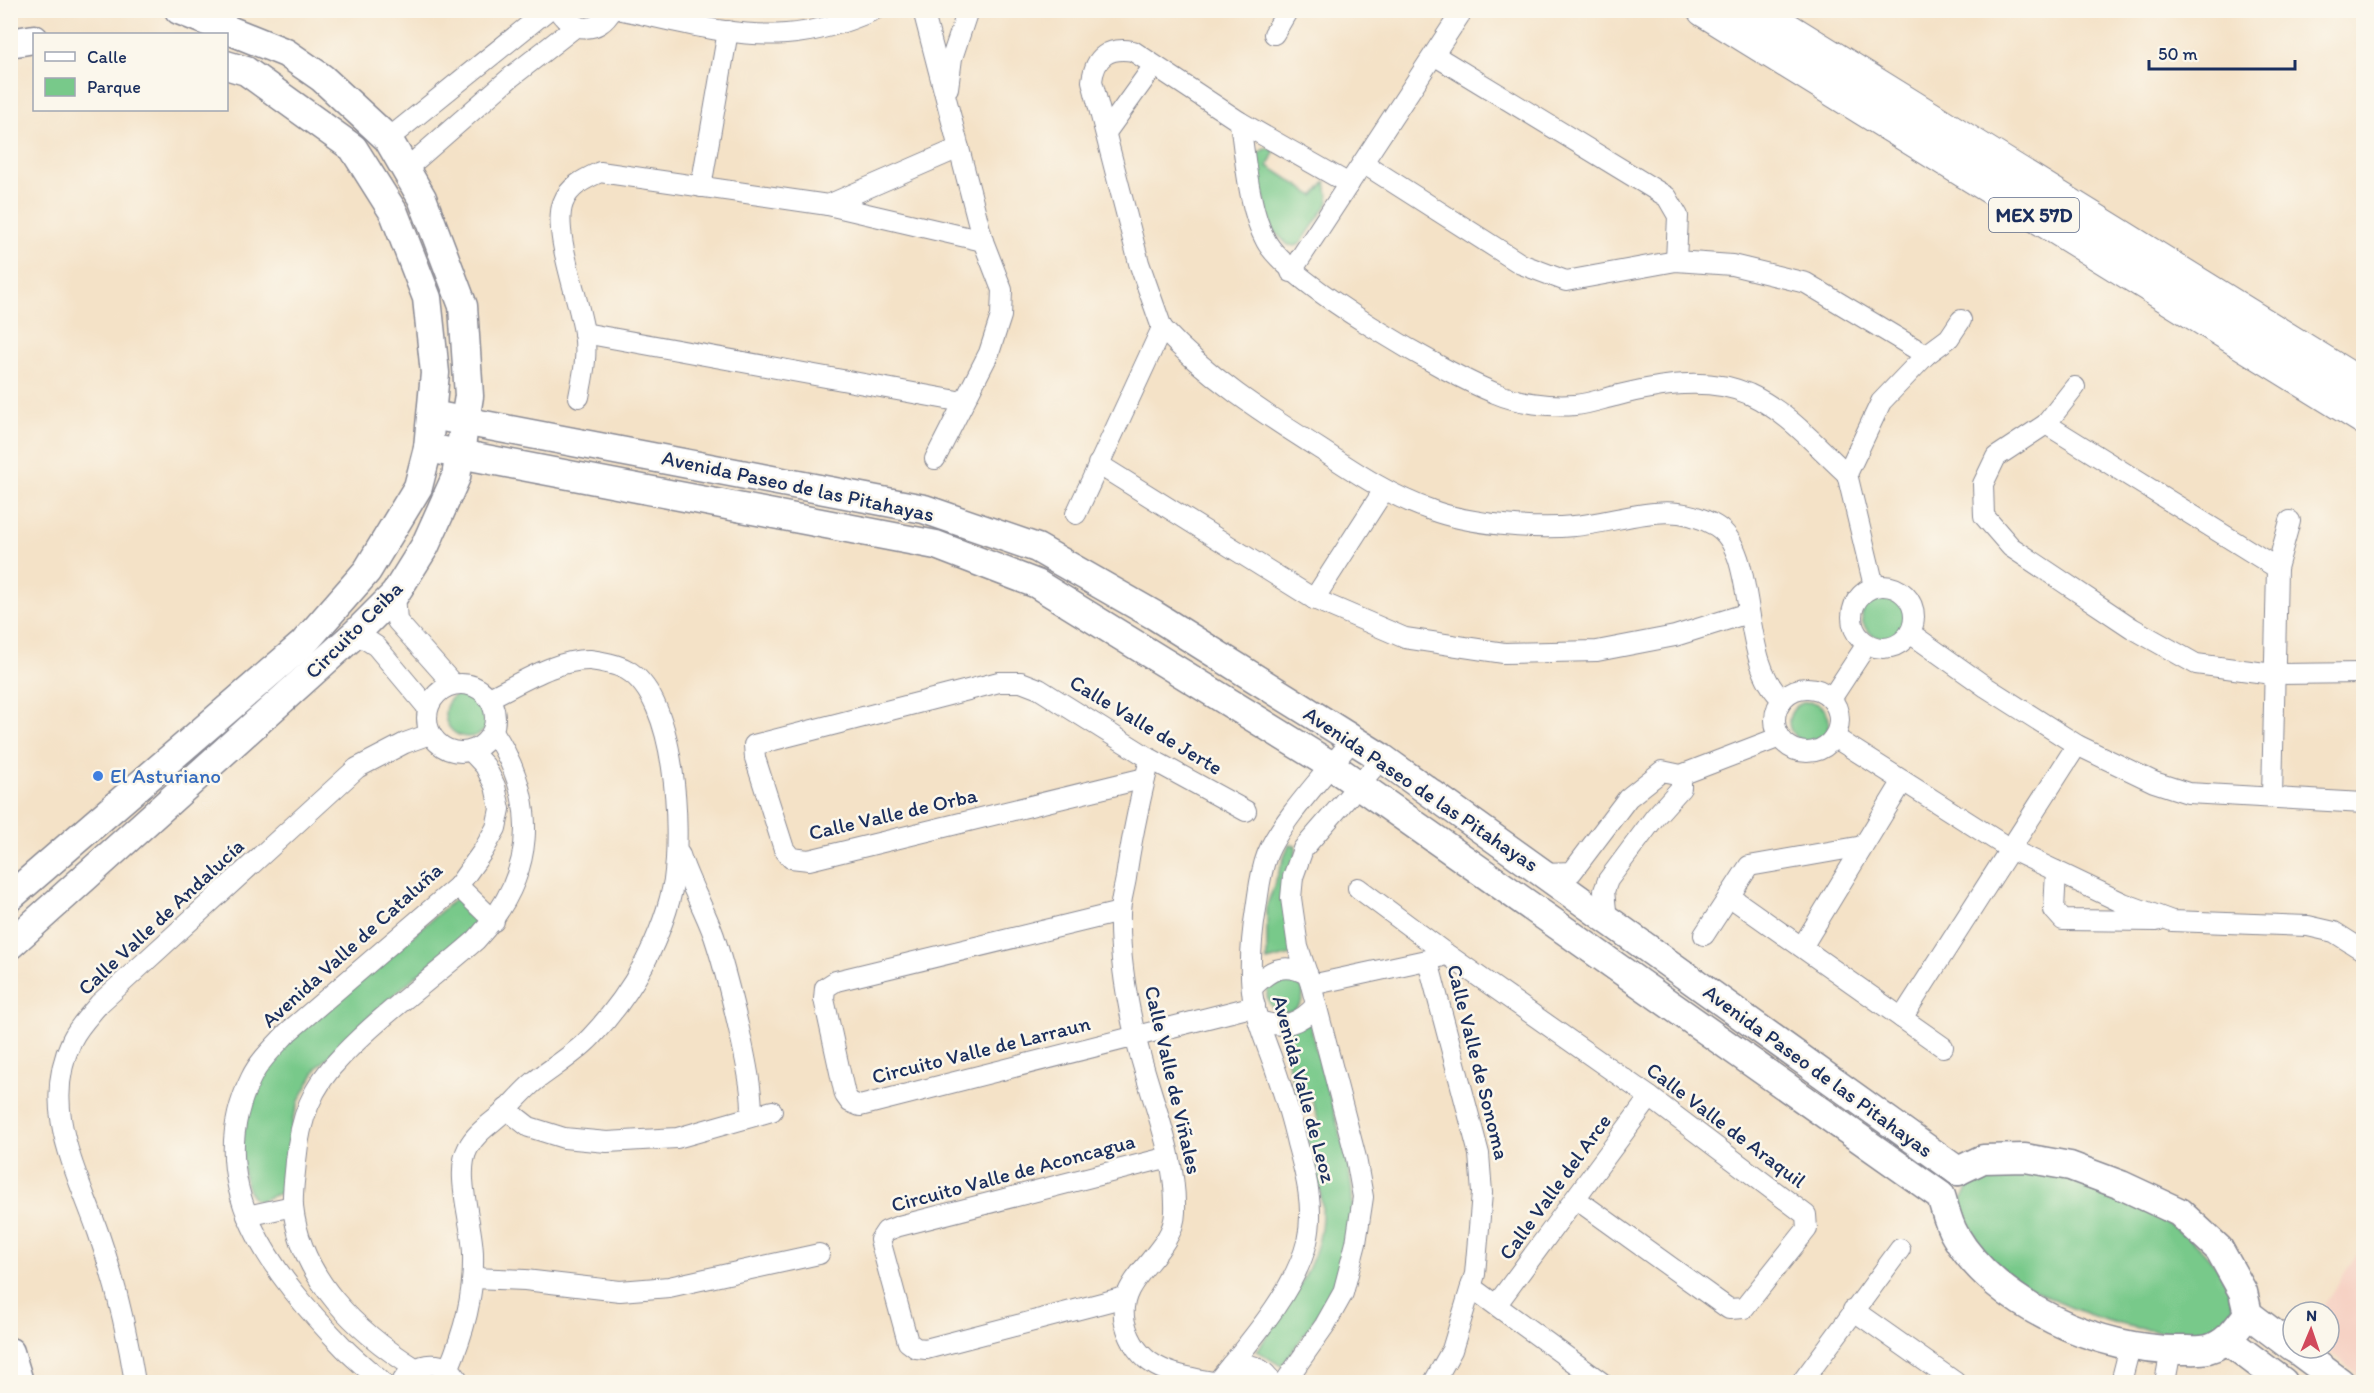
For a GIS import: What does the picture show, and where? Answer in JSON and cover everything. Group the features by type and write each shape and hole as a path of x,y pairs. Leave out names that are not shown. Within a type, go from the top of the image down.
{"highway":[{"name":"MEX 57D","path":"1704,10 2364,418"},
{"name":"MEX 57D","path":"1756,10 2364,387"}],"street":[{"name":"Circuito Ceiba","path":"10,945 356,633 395,594 425,546 456,477 469,396 463,306 422,198 406,169 388,139 322,78 286,53 179,10"},
{"path":"388,139 548,10"},
{"path":"558,10 565,20 575,27 586,29 598,26 612,10"},
{"path":"622,10 728,31 786,34 841,24 874,10"},
{"path":"923,10 983,241 1002,290 1001,316 989,352 935,459"},
{"path":"947,100 952,58 968,10"},
{"path":"1274,34 1288,10"},
{"path":"1291,272 1461,13"},
{"path":"406,169 511,77 575,27"},
{"path":"701,187 728,31"},
{"path":"228,53 237,32"},
{"path":"10,43 33,39"},
{"path":"1349,184 1240,122 1153,67 1133,51 1117,49 1101,58 1094,68 1092,81 1107,131 1139,263 1162,327 1189,358 1262,412 1384,490 1431,511 1482,523 1574,526 1645,513 1682,511 1717,526 1737,551 1759,659 1772,690 1782,699"},
{"path":"492,55 511,77"},
{"path":"1434,55 1667,197 1678,216 1676,261"},
{"name":"Circuito Ceiba","path":"10,897 303,644 367,571 418,487 428,448 435,373 427,298 394,213 353,148 246,71 228,66"},
{"path":"1107,131 1153,67"},
{"path":"1240,122 1251,196 1266,241 1291,272 1374,327 1454,374 1496,394 1535,403 1576,405 1643,389 1703,383 1748,394 1794,422 1847,474 1874,586"},
{"path":"828,205 873,188 959,148"},
{"path":"1363,163 1521,264 1566,281 1676,261 1732,265 1806,283 1926,355"},
{"path":"579,397 586,354 584,333 561,234 562,203 577,182 600,172 828,205 983,241"},
{"path":"1847,474 1881,402 1926,355 1949,338 1961,320"},
{"path":"1076,514 1162,327"},
{"path":"584,333 963,402"},
{"path":"2074,387 2046,424 1996,457 1983,484 1984,516 2011,547 2132,628 2196,664 2273,674 2364,673"},
{"name":"Avenida Paseo de las Pitahayas","path":"432,415 924,509 1037,549 1154,615 1382,758 1958,1171"},
{"path":"2046,424 2277,568"},
{"name":"Avenida Paseo de las Pitahayas","path":"428,448 459,456 777,513 936,545 1038,584 1359,784 1941,1196"},
{"path":"1098,464 1314,599 1405,638 1504,653 1597,651 1676,636 1748,613"},
{"path":"777,513 781,480"},
{"path":"1314,599 1384,490"},
{"path":"2272,797 2277,568 2290,521"},
{"path":"1886,585 1898,589 1908,597 1914,608 1915,621 1910,633 1902,642 1890,647 1878,648 1867,644 1858,636 1853,626 1851,614 1855,602 1863,592 1874,586 1886,585"},
{"path":"395,594 397,621 453,684"},
{"path":"356,633 376,646 403,675 427,707"},
{"path":"1910,633 1986,687 2077,746 2154,782 2188,793 2364,803"},
{"path":"1831,699 1867,644"},
{"path":"489,698 567,662 592,660 627,670 646,689 661,716 675,800 676,844 674,879 667,909 644,964 612,1013 590,1039 533,1083 479,1133 467,1148 463,1164 474,1252 473,1278 467,1319 454,1376 438,1365 415,1368 379,1345 349,1317 326,1289 310,1262 298,1229 293,1206 299,1128 308,1103 341,1057 494,921 511,892 523,855 525,833 519,780 509,755 493,731"},
{"name":"Calle Valle de Orba","path":"1021,682 999,682 754,745 755,758 784,849 791,858 809,860 1145,778"},
{"name":"Calle Valle de Jerte","path":"1021,682 1039,689 1149,758 1246,811"},
{"path":"453,684 473,686 489,698 494,710 493,731 485,742 471,751 450,751 438,744 430,734 426,720 427,707 442,689 453,684"},
{"path":"1806,688 1820,691 1831,699 1838,710 1839,722 1834,737 1820,749 1809,752 1797,751 1780,737 1775,725 1776,711 1782,699 1793,691 1806,688"},
{"name":"Calle Valle de Andalucía","path":"135,1383 116,1292 99,1232 61,1130 58,1108 61,1073 73,1038 99,1004 357,768 405,743 430,734"},
{"path":"1544,873 1572,872 1628,798 1662,771 1681,775 1780,737"},
{"path":"1834,737 2010,849 2123,903 2172,921"},
{"name":"Avenida Valle de Leoz","path":"1216,1383 1282,1294 1306,1244 1310,1226 1310,1202 1305,1173 1287,1102 1255,1005 1252,950 1259,878 1267,854 1281,830 1353,739"},
{"path":"1902,1018 2077,746"},
{"name":"Avenida Valle de Cataluña","path":"382,1383 346,1349 289,1285 268,1257 237,1191 232,1142 238,1110 252,1076 288,1032 458,885 492,836 500,809 495,786 485,766 471,751"},
{"name":"Calle Valle de Viñales","path":"1125,1297 1173,1228 1175,1211 1169,1157 1135,1035 1121,950 1120,912 1130,842 1149,758"},
{"name":"Avenida Valle de Leoz","path":"1285,1383 1325,1325 1342,1293 1356,1243 1363,1197 1356,1158 1310,980 1298,948 1291,898 1293,877 1303,849 1382,758"},
{"path":"1607,920 1604,891 1608,880 1655,817 1682,788 1681,775"},
{"path":"1802,947 1903,781"},
{"path":"1628,798 1655,817"},
{"path":"1281,830 1303,849"},
{"path":"676,844 688,880 699,898 714,938 748,1074 754,1106 752,1116"},
{"path":"1704,935 1749,866 1863,846"},
{"path":"2056,871 2054,910 2063,920 2308,926 2334,932 2364,951"},
{"path":"458,885 494,921"},
{"name":"Calle Valle de Araquil","path":"1358,888 1448,955 1650,1097 1806,1215 1807,1229 1744,1308 1729,1310 1576,1199"},
{"path":"1729,896 1943,1047"},
{"name":"Circuito Valle de Larraun","path":"1120,912 836,981 825,988 824,999 845,1095 850,1102 860,1106 1255,1005"},
{"name":"Circuito Valle de Larraun","path":"1255,1005 1263,976 1279,968 1298,969 1310,980 1428,961 1448,955"},
{"name":"Calle Valle de Sonoma","path":"1428,961 1479,1154 1482,1192 1480,1235 1471,1287 1452,1350 1434,1383"},
{"name":"Circuito Valle de Larraun","path":"1255,1005 1272,1025 1290,1024 1308,1015 1316,1005"},
{"name":"Calle Valle del Arce","path":"1497,1304 1650,1097"},
{"path":"506,1109 529,1127 564,1138 607,1142 677,1138 772,1111"},
{"name":"Circuito Valle de Aconcagua","path":"1125,1297 926,1349 916,1348 909,1342 880,1240 886,1231 898,1226 1169,1157"},
{"path":"2248,1314 2227,1340 2207,1349 2171,1350 2130,1347 2078,1331 2028,1307 1985,1272 1954,1234 1941,1196 1958,1171 1983,1159 2025,1158 2070,1166 2121,1185 2179,1212 2219,1249 2243,1292 2248,1314 2281,1339"},
{"path":"247,1216 293,1206"},
{"path":"1802,1383 1853,1310 1900,1249"},
{"path":"473,1278 525,1280 620,1291 669,1287 819,1254"},
{"path":"1471,1287 1601,1383"},
{"path":"1125,1297 1125,1321 1133,1346 1148,1363 1168,1372 1212,1383"},
{"path":"1853,1310 1955,1383"},
{"path":"2227,1340 2283,1383"},
{"path":"2121,1383 2130,1347"},
{"path":"2165,1383 2171,1350"},
{"path":"10,1352 19,1383"},
{"path":"2309,1360 2340,1383"},
{"path":"1231,1365 1244,1363 1256,1366 1272,1383"},
{"path":"402,1383 415,1368"}],"shaded area":[{"path":"2363,1244 2364,1378 2340,1360 2341,1300 2328,1300"}],"green space":[{"path":"1266,148 1275,150 1268,166 1314,196 1326,181 1329,202 1303,240 1296,246 1288,245 1272,229 1256,167 1258,153"},
{"path":"1884,594 1893,595 1900,600 1905,607 1905,625 1900,632 1893,637 1884,638 1875,637 1868,632 1863,625 1862,616 1863,607 1868,600 1875,595"},
{"path":"468,691 484,698 491,714 484,730 468,737 452,730 445,714 452,698"},
{"path":"1809,702 1823,708 1829,722 1823,736 1809,742 1795,736 1789,722 1795,708"},
{"path":"1289,844 1296,846 1295,954 1267,961 1267,905"},
{"path":"455,899 463,901 475,914 475,920 469,930 372,1014 317,1068 299,1101 293,1119 286,1191 259,1201 253,1199 242,1163 246,1123 259,1085 279,1053"},
{"path":"1285,976 1297,982 1303,994 1297,1006 1285,1012 1273,1006 1267,994 1273,982"},
{"path":"1311,1024 1317,1056 1347,1161 1352,1193 1352,1218 1349,1241 1333,1286 1310,1327 1281,1366 1257,1351 1291,1301 1310,1265 1317,1247 1322,1207 1318,1179 1306,1134 1320,1126 1311,1096 1296,1096 1280,1030"},
{"path":"2003,1170 2047,1175 2072,1181 2116,1197 2161,1219 2201,1249 2216,1267 2230,1295 2232,1318 2209,1328 2191,1332 2137,1328 2083,1312 2032,1289 1994,1261 1983,1248 1970,1225 1961,1201 1975,1177"}],"place":[{"name":"El Asturiano","path":"98,776"}]}
